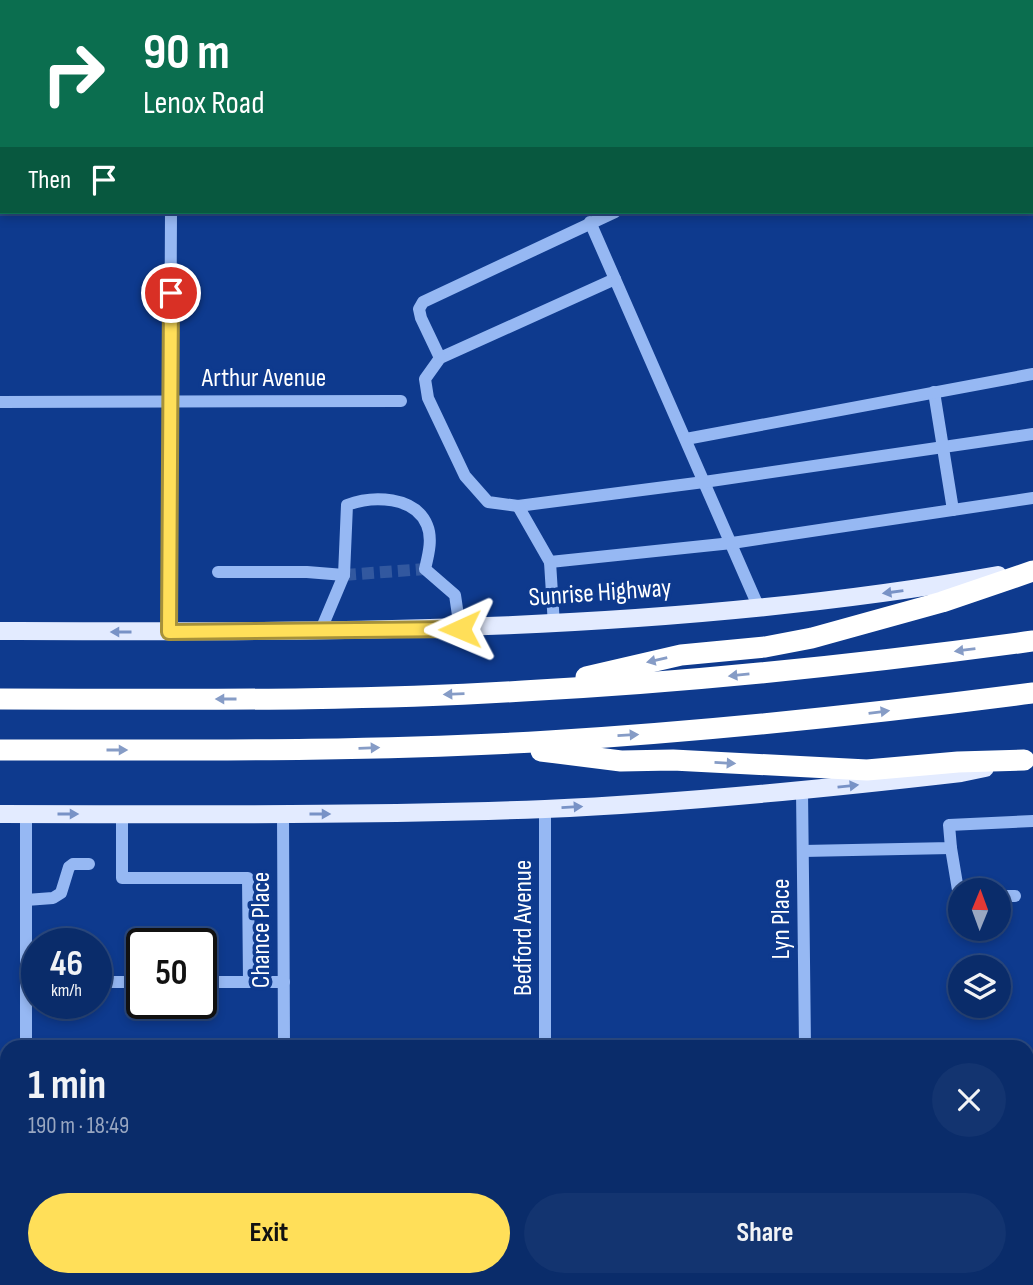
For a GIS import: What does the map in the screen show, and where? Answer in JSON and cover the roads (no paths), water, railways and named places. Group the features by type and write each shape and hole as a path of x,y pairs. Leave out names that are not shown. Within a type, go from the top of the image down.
{"highway":[{"path":"522,692 681,655 765,647 813,638 942,602 1033,570"},
{"path":"0,699 274,699 522,692 723,677 1033,641"},
{"path":"0,692 57,699"},
{"path":"0,750 302,750 486,744 740,727 1033,693"},
{"path":"486,744 621,761 673,760 867,770 958,762 1028,760"}],"main road":[{"name":"Sunrise Highway","path":"0,631 320,632 554,625 759,608 901,591 1033,570"},
{"path":"0,814 427,813 545,809 802,791 961,773 1028,760"}],"street":[{"path":"169,632 171,214"},
{"path":"440,358 421,318 419,309 423,302 610,214"},
{"path":"590,222 759,608"},
{"path":"615,279 440,358 425,379 428,398 465,476 488,502 518,506 1033,434"},
{"path":"685,439 1033,374"},
{"path":"934,392 953,510"},
{"name":"Arthur Avenue","path":"0,402 401,401"},
{"path":"550,562 732,543 1033,498"},
{"path":"320,632 344,575 348,505 378,499 418,510 428,527 430,549 425,569 455,595 460,629"},
{"path":"518,506 550,562 554,625"},
{"path":"218,572 307,572 344,575"},
{"name":"Lyn Place","path":"802,791 805,1040"},
{"name":"Bedford Avenue","path":"545,809 545,1040"},
{"path":"26,814 28,928"},
{"path":"122,814 122,878 248,878 249,982"},
{"name":"Chance Place","path":"283,814 284,1040"},
{"path":"956,878 949,825 1033,821"},
{"path":"803,851 951,848"},
{"path":"26,900 54,898 61,893 69,867 73,864 89,864"},
{"path":"217,982 284,982"},
{"path":"26,1040 28,1019"}],"tunnel":[{"path":"344,575 425,569"}]}
